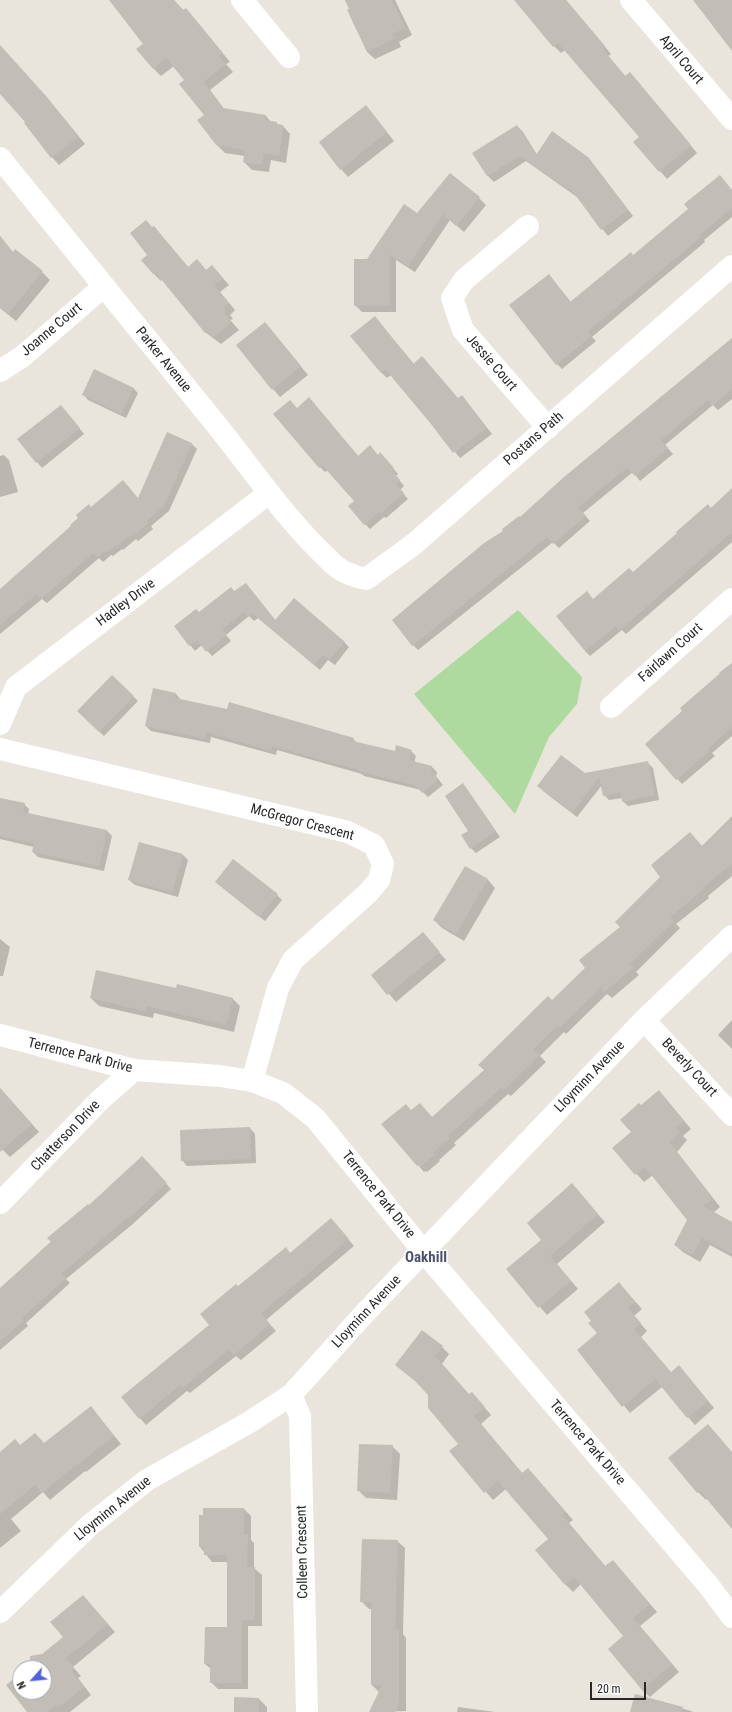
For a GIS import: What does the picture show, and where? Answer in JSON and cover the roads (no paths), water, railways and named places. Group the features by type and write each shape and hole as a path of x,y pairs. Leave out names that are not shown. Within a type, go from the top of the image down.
{"street":[{"path":"242,0 289,57"},
{"name":"April Court","path":"631,0 732,119"},
{"name":"Parker Avenue","path":"0,158 246,462 268,493 297,528 328,560"},
{"name":"Jessie Court","path":"528,226 464,280 452,298 463,330 548,428"},
{"name":"Postans Path","path":"328,560 348,575 366,579 414,544 732,266"},
{"name":"Joanne Court","path":"0,371 22,356 103,287"},
{"name":"Hadley Drive","path":"0,724 16,687 268,493"},
{"name":"Fairlawn Court","path":"611,706 732,599"},
{"name":"McGregor Crescent","path":"0,749 348,832 374,845 383,864 379,880 368,893 293,960 278,988 252,1081"},
{"name":"Lloyminn Avenue","path":"0,1612 90,1525 147,1480 248,1423 291,1395 364,1314 638,1027 732,936"},
{"name":"Beverly Court","path":"645,1021 732,1115"},
{"name":"Terrence Park Drive","path":"0,1035 134,1070 220,1076 252,1081 283,1093 315,1118 424,1252 709,1586 732,1617"},
{"name":"Chatterson Drive","path":"0,1203 100,1100 134,1070"},
{"name":"Colleen Crescent","path":"291,1395 300,1416 307,1712"}],"district":[{"name":"Oakhill","path":"426,1258"}]}
